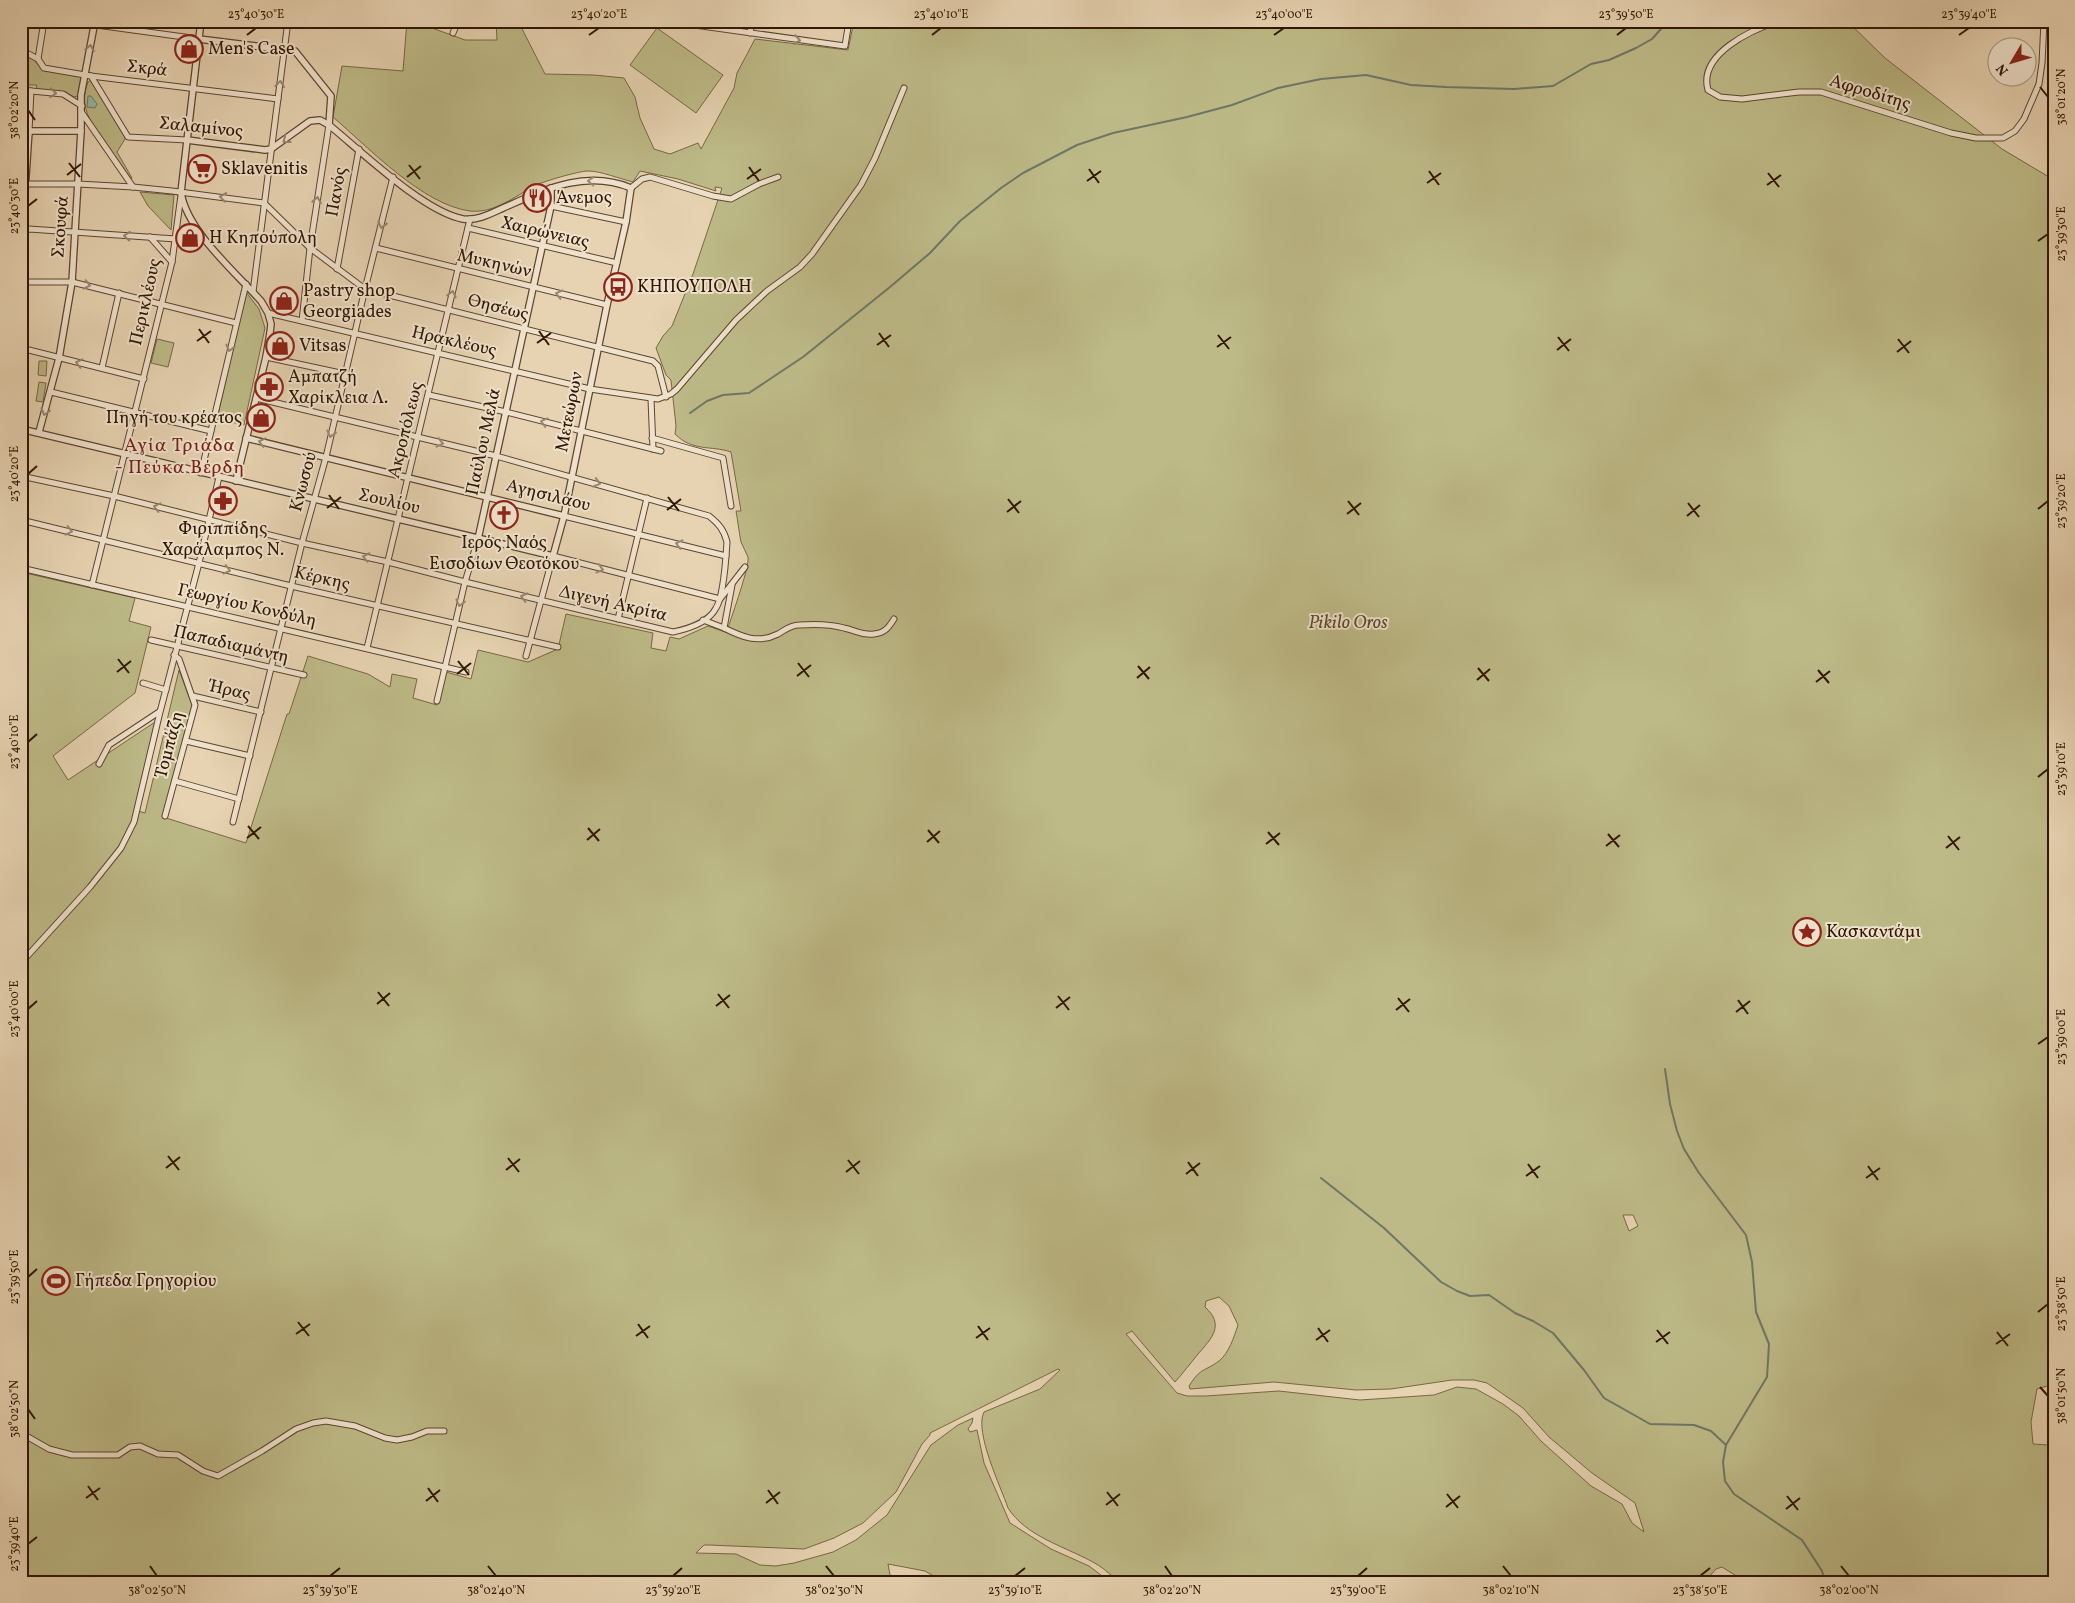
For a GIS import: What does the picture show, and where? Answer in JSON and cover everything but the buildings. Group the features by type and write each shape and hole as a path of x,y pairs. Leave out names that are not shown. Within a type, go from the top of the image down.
{"street":[{"path":"38,59 44,21"},
{"path":"67,21 295,51 331,96 329,125 310,248 302,321"},
{"name":"Περικλέους","path":"92,585 172,262 201,21"},
{"path":"253,292 288,21"},
{"path":"453,32 458,21"},
{"path":"666,21 845,46 849,21"},
{"path":"750,33 752,21"},
{"name":"Αφροδίτης","path":"1779,21 1761,27 1728,46 1710,66 1705,80 1708,90 1720,97 1742,99 1799,92 1821,92 1951,133 1976,138 2002,138 2015,131 2024,119 2039,84 2044,21"},
{"name":"Σκουφά","path":"39,432 59,358 72,282 82,113 81,95 88,76 94,24"},
{"name":"Σκρά","path":"21,50 38,59 44,68 88,76 278,99"},
{"name":"Σαλαμίνος","path":"88,76 128,137 187,140 265,150 272,149"},
{"path":"653,448 651,399 666,396 677,389 748,309 767,291 800,267 812,254 861,185 875,158 904,88"},
{"path":"21,90 63,94 82,106"},
{"path":"21,250 31,91"},
{"path":"82,113 133,187"},
{"path":"272,149 312,120 320,120 329,125 433,207 448,214 470,219 488,215 551,188 582,180 615,183 631,188 642,179 650,177 712,196 731,199 759,184 778,177"},
{"path":"21,135 29,132 81,130"},
{"name":"Πανός","path":"337,269 359,149"},
{"name":"Κνωσού","path":"233,822 302,543 326,457 365,289 394,178"},
{"path":"24,183 133,187 264,203"},
{"name":"Παύλου Μελά","path":"437,701 465,582 488,497 551,206 551,188"},
{"name":"Μετεώρων","path":"526,656 564,516 626,222 631,188"},
{"path":"181,192 185,210 193,224 253,292 268,313 271,328 266,357 236,481"},
{"name":"Θησέως","path":"264,203 310,248 365,289 656,363 666,396"},
{"path":"551,206 626,222"},
{"name":"Ακροπόλεως","path":"367,648 419,438 470,219"},
{"name":"Χαιρώνειας","path":"468,228 616,263"},
{"path":"22,230 176,239"},
{"path":"150,237 172,262"},
{"name":"Μυκηνών","path":"376,248 607,306"},
{"path":"21,282 72,282 236,323"},
{"path":"201,473 246,284"},
{"path":"102,368 120,293"},
{"name":"Ηρακλέους","path":"268,313 590,389 651,399"},
{"path":"21,348 144,379"},
{"path":"266,357 345,374"},
{"path":"51,392 211,431"},
{"path":"429,395 506,412 661,451"},
{"path":"256,398 496,456 709,516 719,524 727,542 720,599 716,610 703,620"},
{"name":"Σουλίου","path":"21,429 219,478 553,556 720,599"},
{"name":"Αγησιλάου","path":"246,438 726,556"},
{"path":"652,438 723,458 731,506"},
{"name":"Διγενή Ακρίτα","path":"21,476 114,496 673,632 686,629 703,620"},
{"path":"21,963 90,887 121,848 134,822 176,647 200,563 219,478"},
{"path":"618,619 647,498"},
{"name":"Κέρκης","path":"21,520 292,586 558,647"},
{"path":"720,599 745,567"},
{"name":"Γεωργίου Κονδύλη","path":"21,568 466,672"},
{"path":"724,628 732,582"},
{"path":"703,620 753,640 763,639 796,625 830,625 873,635 881,633 888,628 894,618"},
{"name":"Παπαδιαμάντη","path":"151,640 304,675"},
{"name":"Τομπάζη","path":"165,816 194,705 193,696 179,659 174,655"},
{"path":"143,683 166,690"},
{"name":"Ήρας","path":"193,696 261,712"},
{"path":"99,764 109,745 160,712"},
{"path":"186,741 250,756"},
{"path":"175,781 239,799"},
{"path":"21,1433 49,1449 72,1455 118,1455 130,1447 140,1446 158,1454 178,1455 202,1470 218,1476 296,1429 313,1423 326,1421 346,1424 371,1431 385,1438 397,1440 427,1431 444,1431"}],"green space":[{"name":"Pikilo Oros","path":"407,21 421,21 421,24 465,40 497,40 496,21 518,21 545,74 624,78 635,97 640,118 654,149 670,154 698,143 701,149 734,88 737,73 755,39 848,50 854,21 1847,21 1885,58 2002,149 2054,180 2054,1384 2037,1389 2031,1422 2033,1444 2048,1445 2054,1449 2054,1582 1746,1582 1722,1567 1716,1569 1709,1577 1709,1582 1119,1582 1095,1563 1035,1533 1016,1518 1008,1508 985,1446 982,1421 984,1412 1040,1389 1060,1370 1058,1369 930,1433 896,1492 863,1523 834,1538 804,1549 704,1545 696,1553 736,1554 760,1565 776,1566 833,1552 856,1540 887,1515 931,1445 958,1425 973,1418 968,1429 970,1432 977,1430 984,1463 1010,1523 1051,1549 1089,1566 1110,1582 944,1582 925,1571 888,1564 893,1582 21,1582 21,572 135,598 129,621 151,627 135,693 53,756 68,780 155,722 135,810 145,813 179,670 192,705 163,817 246,843 287,714 289,714 308,656 368,674 390,687 392,674 417,679 413,698 437,705 446,672 471,679 478,650 528,662 558,649 566,614 653,633 651,648 666,651 670,637 679,639 708,626 731,634 728,628 744,580 748,557 741,542 736,511 741,511 731,452 695,446 682,440 675,434 676,426 671,380 666,375 656,348 672,326 693,274 722,188 715,187 716,191 678,179 640,171 633,182 593,171 584,171 540,183 505,203 488,210 470,211 452,207 415,187 333,117 342,66 403,71","holes":["1623,1215 1633,1215 1638,1226 1629,1231","1219,1297 1229,1306 1238,1325 1226,1354 1219,1361 1203,1370 1189,1386 1190,1389 1274,1382 1356,1390 1391,1389 1452,1380 1474,1380 1487,1383 1523,1408 1549,1437 1592,1473 1635,1503 1644,1532 1632,1523 1622,1504 1591,1486 1541,1441 1519,1416 1503,1404 1476,1389 1457,1387 1434,1395 1360,1400 1279,1391 1206,1396 1187,1396 1177,1393 1126,1334 1132,1331 1175,1382 1212,1337 1215,1326 1211,1314 1205,1307 1206,1301"]},
{"path":"657,28 723,75 696,113 630,65"},
{"path":"21,52 32,58 43,70 82,76 78,96 74,97 65,92 36,90 37,85 21,85"},
{"path":"91,80 124,133 125,139 117,152 132,178 130,179 88,116 85,106 85,95 88,82"},
{"path":"140,192 174,195 171,230 148,206"},
{"path":"246,292 259,309 265,328 244,425 217,419"},
{"path":"157,339 174,343 168,367 151,363"},
{"path":"39,361 47,361 46,376 38,375"},
{"path":"39,382 46,383 43,402 36,401"}],"shaded area":[{"path":"88,96 91,96 97,104 95,108 87,107"}],"waterway":[{"path":"690,413 707,401 723,395 749,393 803,357 930,253 960,221 1001,188 1023,173 1077,145 1113,133 1232,105 1278,88 1321,79 1366,75 1411,85 1514,89 1553,86 1591,64 1609,60 1652,39 1668,21"},
{"path":"1665,1069 1670,1104 1684,1149 1699,1173 1746,1235 1752,1262 1756,1312 1769,1344 1767,1377 1726,1445 1723,1462 1725,1481 1734,1494 1802,1540 1822,1571 1825,1582"},
{"path":"1321,1178 1384,1228 1441,1282 1470,1296 1489,1295 1515,1313 1553,1333 1584,1370 1604,1398 1650,1424 1694,1425 1711,1431 1726,1445"}],"place":[{"name":"Men's Case","path":"189,49"},
{"name":"Sklavenitis","path":"202,169"},
{"name":"Άνεμος","path":"537,198"},
{"name":"Η Κηπούπολη","path":"190,238"},
{"name":"ΚΗΠΟΥΠΟΛΗ","path":"618,287"},
{"name":"Pastry shop Georgiades","path":"284,301"},
{"name":"Vitsas","path":"280,346"},
{"name":"Αμπατζή Χαρίκλεια Λ.","path":"269,387"},
{"name":"Πηγή του κρέατος","path":"261,418"},
{"name":"Φιριππίδης Χαράλαμπος Ν.","path":"223,501"},
{"name":"Ιερός Ναός Εισοδίων Θεοτόκου","path":"504,515"},
{"name":"Κασκαντάμι","path":"1807,932"},
{"name":"Γήπεδα Γρηγορίου","path":"56,1281"}],"district":[{"name":"Αγία Τριάδα - Πεύκα Βέρδη","path":"180,457"}]}
